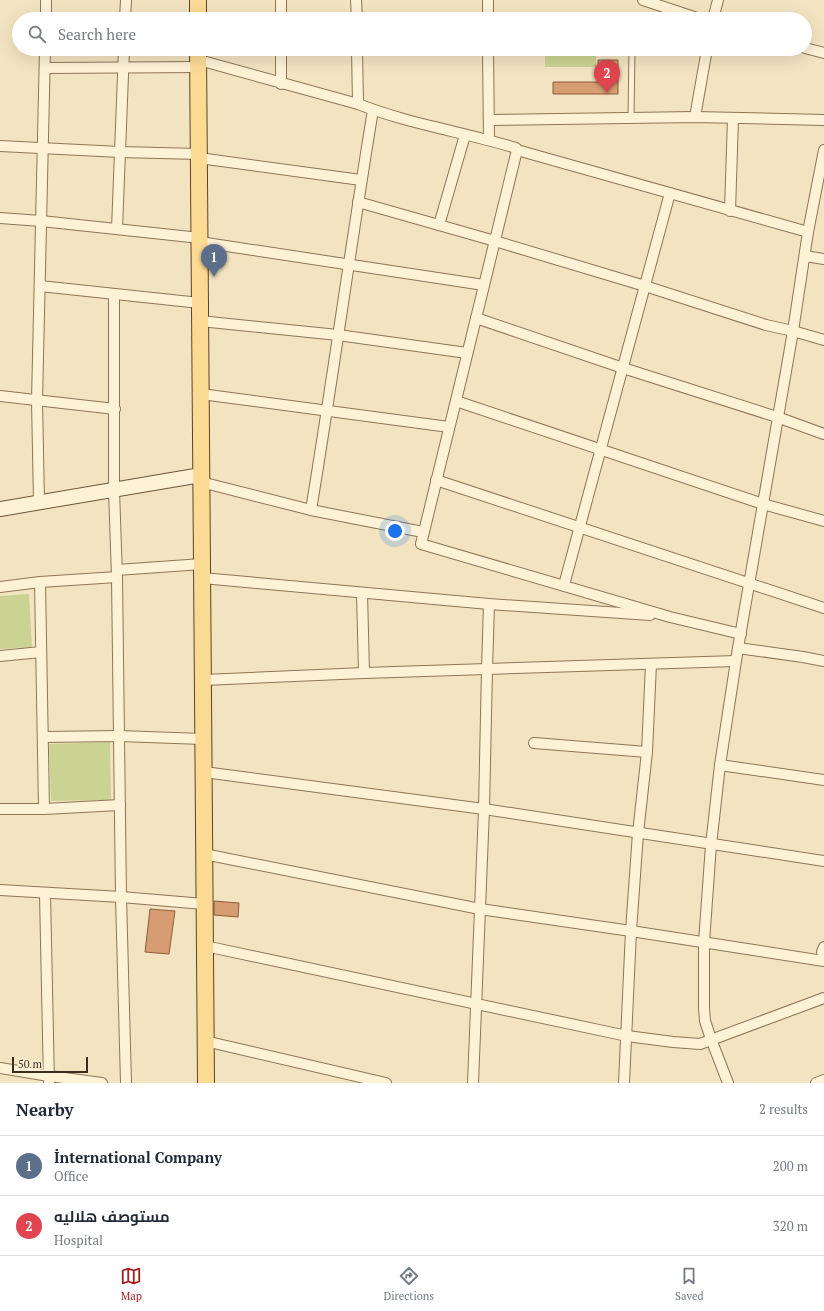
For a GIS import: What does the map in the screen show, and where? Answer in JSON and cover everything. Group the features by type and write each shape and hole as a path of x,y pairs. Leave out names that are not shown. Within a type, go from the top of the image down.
{"main road":[{"path":"198,0 198,12"},
{"path":"199,59 206,1083"}],"street":[{"path":"46,0 46,12"},
{"path":"125,12 126,0"},
{"path":"280,0 281,12"},
{"path":"356,0 356,12"},
{"path":"488,0 488,12"},
{"path":"643,0 679,12"},
{"path":"715,12 718,0"},
{"path":"812,50 824,54"},
{"path":"39,502 37,401 45,56"},
{"path":"117,229 124,56"},
{"path":"281,56 282,84"},
{"path":"357,56 358,104"},
{"path":"488,56 489,140"},
{"path":"695,118 706,56"},
{"path":"44,68 123,68 199,59 282,84 358,104 373,110 489,140 516,148 517,150 808,232"},
{"path":"311,510 373,110"},
{"path":"489,120 631,118 824,120"},
{"path":"730,211 732,118"},
{"path":"439,225 465,135"},
{"path":"0,146 199,156 362,180"},
{"path":"517,150 420,544 670,617 741,634"},
{"path":"728,1083 710,1040 704,1008 704,942 711,845 720,765 738,648 793,331 808,232 824,150"},
{"path":"564,585 670,193"},
{"path":"358,202 645,286 766,325 824,340"},
{"path":"0,218 117,229 200,240 348,265 484,285"},
{"path":"805,256 824,259"},
{"path":"40,286 200,303"},
{"path":"114,294 114,490 117,574 121,897 126,1083"},
{"path":"476,318 623,368 777,417 824,434"},
{"path":"200,321 338,335 467,353"},
{"path":"201,394 449,427"},
{"path":"0,396 115,409"},
{"path":"456,400 763,504 824,521"},
{"path":"0,509 114,490 201,479 311,510 423,532"},
{"path":"436,480 824,608"},
{"path":"0,586 117,574 202,571 362,593 670,617"},
{"path":"40,582 44,809"},
{"path":"362,593 364,673"},
{"path":"473,1083 484,809 489,604"},
{"path":"738,648 824,661"},
{"path":"0,656 41,652"},
{"path":"203,680 364,673 736,661"},
{"path":"624,1083 631,931 638,833 647,752 651,664"},
{"path":"43,737 120,736 203,739"},
{"path":"534,743 647,752"},
{"path":"720,765 824,780"},
{"path":"204,772 484,809 824,862"},
{"path":"0,809 44,809 120,805"},
{"path":"204,854 480,909 824,961"},
{"path":"0,890 45,894 121,897 204,904"},
{"path":"45,894 49,1080"},
{"path":"205,946 627,1036 687,1044 700,1044 824,998"},
{"path":"824,947 822,952 824,957"},
{"path":"205,1041 386,1083"},
{"path":"0,1068 49,1080 102,1083"},
{"path":"816,1083 824,1080"}],"lane":[{"path":"631,118 632,56"}],"green space":[{"path":"545,56 596,56 596,67 545,67"},
{"path":"29,594 32,647 0,649 0,596"},
{"path":"110,742 111,800 51,801 49,744"}],"building":[{"path":"598,60 618,60 618,94 553,94 553,82 599,82"},
{"path":"214,901 239,903 238,917 214,915"},
{"path":"150,909 175,911 169,954 145,952"}],"place":[{"name":"مستوصف هلاليه","path":"607,93"},
{"name":"İnternational Company","path":"214,277"}]}
